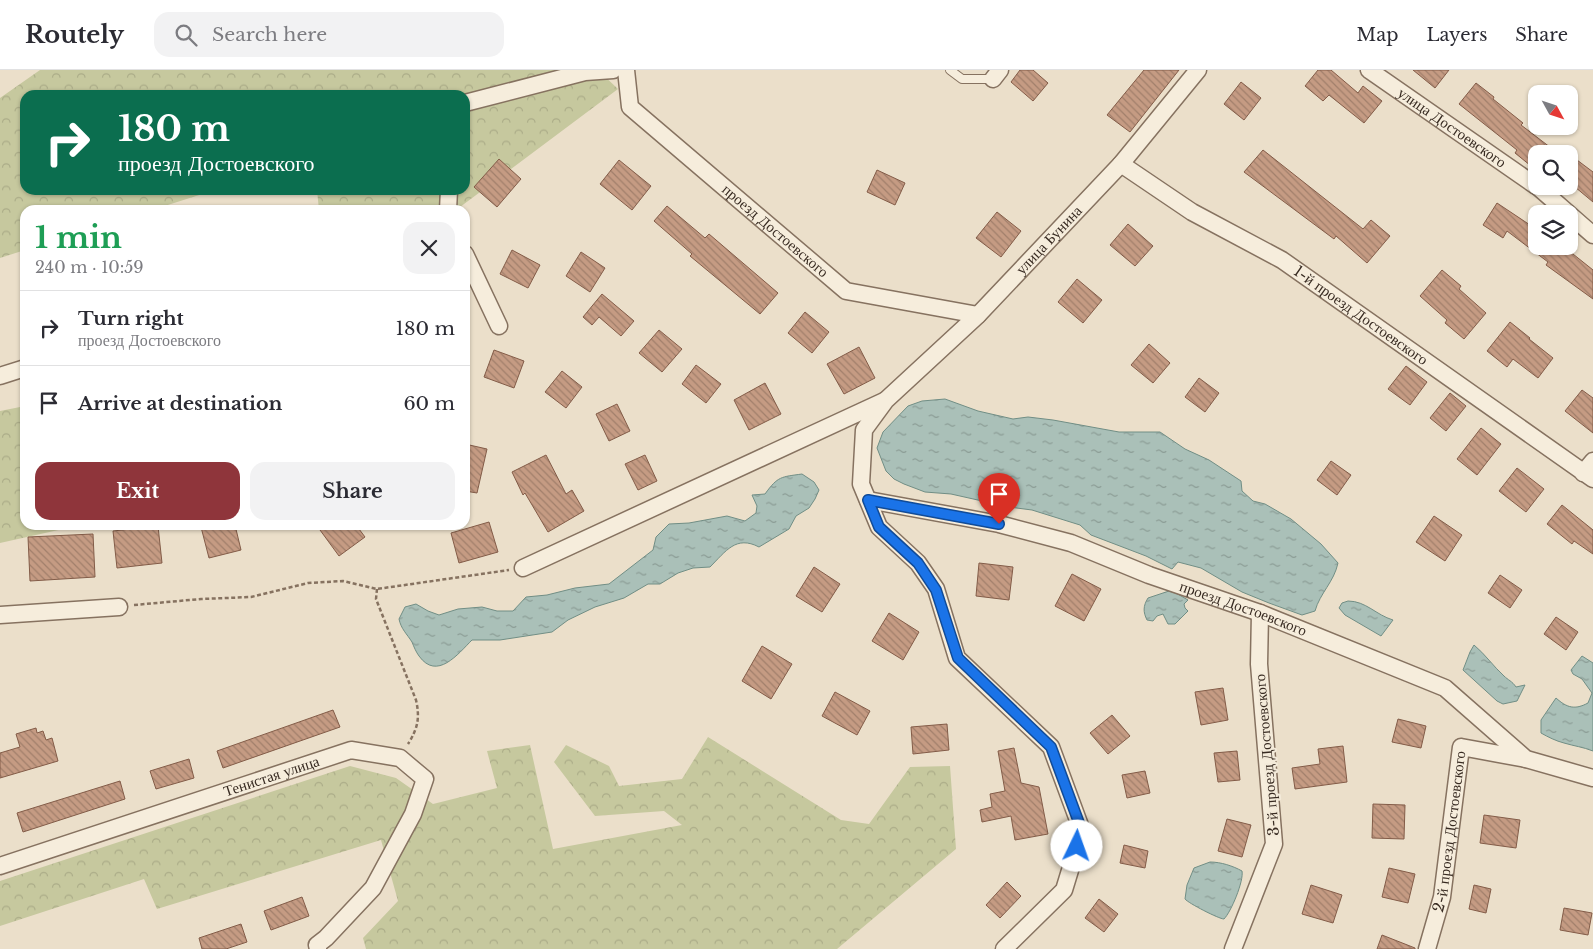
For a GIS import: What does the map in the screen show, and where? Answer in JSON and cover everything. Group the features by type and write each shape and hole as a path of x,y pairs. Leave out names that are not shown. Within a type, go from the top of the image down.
{"street":[{"path":"470,102 585,72 613,70"},
{"name":"проезд Достоевского","path":"626,70 630,107 846,291 978,315"},
{"name":"улица Бунина","path":"886,400 978,315 1120,164 1198,70"},
{"name":"улица Достоевского","path":"1369,70 1528,180"},
{"name":"1-й проезд Достоевского","path":"1120,164 1192,212 1282,260 1590,471"},
{"name":"улица Достоевского","path":"1547,195 1593,235"},
{"path":"470,265 499,326"},
{"path":"0,376 20,370"},
{"path":"886,400 864,430 861,484 879,527 918,563 936,590 958,658 1051,747 1082,831 1064,890 1004,949"},
{"path":"523,568 886,400"},
{"name":"проезд Достоевского","path":"868,500 999,524 1071,543 1149,575 1260,613 1445,688 1526,759 1593,778"},
{"path":"0,616 119,606"},
{"name":"3-й проезд Достоевского","path":"1233,949 1274,844 1259,664 1260,613"},
{"name":"2-й проезд Достоевского","path":"1427,949 1442,897 1461,747 1526,759"},
{"name":"Тенистая улица","path":"0,866 350,750 400,758"},
{"path":"314,948 326,938 373,888 413,814 425,780 400,758"}],"lane":[{"path":"950,70 962,79 996,75"}],"path":[{"path":"119,606 251,597 308,583 343,581 377,589 523,568"},
{"path":"377,589 376,599 416,700 419,713 416,731 400,758"}],"green space":[{"path":"40,70 598,70 618,89 463,205 318,205 318,195 470,195 470,90 20,90 20,195 199,195 168,205 20,205 20,252 0,258 0,98"},
{"path":"20,407 20,530 58,530 0,543 0,411"},
{"path":"708,737 841,820 869,824 910,767 950,766 956,849 837,949 366,949 363,938 398,901 381,840 157,909 144,879 0,926 0,881 350,766 396,778 433,804 497,788 487,751 530,745 553,849 682,825 664,811 595,816 554,762 566,745 609,766 619,786 682,779"}],"water":[{"path":"945,399 978,411 1013,419 1028,417 1053,420 1119,432 1160,432 1185,449 1209,460 1241,481 1242,491 1253,501 1265,504 1291,519 1321,544 1338,563 1336,570 1315,611 1302,615 1242,592 1201,568 1178,562 1172,569 1146,556 1091,535 1080,525 1032,510 1009,507 951,494 925,492 894,479 886,471 877,448 883,432 908,406 922,401"},
{"path":"802,474 814,482 819,490 809,508 796,516 789,529 759,547 744,543 732,546 710,567 693,568 678,573 660,584 648,584 624,598 595,607 568,620 552,632 500,640 472,640 447,663 433,666 426,663 419,656 400,623 399,619 405,607 416,604 439,615 458,609 482,607 497,611 513,611 526,597 609,584 653,550 656,537 669,524 689,523 727,516 745,521 756,513 757,506 752,495 765,494 780,478"},
{"path":"1169,591 1188,600 1184,604 1188,611 1175,624 1168,624 1163,614 1157,616 1153,621 1147,620 1144,609 1148,598"},
{"path":"1348,601 1360,603 1393,620 1381,636 1345,615 1339,608 1342,603"},
{"path":"1474,645 1516,687 1525,685 1517,701 1503,704 1497,701 1463,670"},
{"path":"1582,656 1593,663 1593,751 1558,741 1541,733 1541,720 1556,698 1571,707 1579,707 1588,703 1592,693 1582,679 1573,674 1571,670"},
{"path":"1210,862 1235,867 1242,871 1241,882 1236,896 1224,919 1185,899 1187,885 1194,868"}],"building":[{"path":"1020,70 1033,70 1048,83 1033,101 1011,82"},
{"path":"1144,70 1179,70 1130,132 1107,115"},
{"path":"1318,70 1331,70 1358,93 1363,86 1382,101 1364,123 1329,95 1323,101 1305,86"},
{"path":"1413,70 1449,70 1435,88"},
{"path":"1241,82 1261,98 1244,120 1224,104"},
{"path":"1476,83 1523,123 1521,125 1528,130 1528,135 1534,135 1547,145 1528,145 1528,164 1515,153 1517,150 1459,104"},
{"path":"1263,150 1363,229 1371,220 1390,236 1367,263 1336,236 1334,239 1244,172"},
{"path":"499,159 521,179 497,207 474,187"},
{"path":"619,160 651,186 632,210 600,184"},
{"path":"1578,161 1593,172 1593,202 1578,190"},
{"path":"877,170 905,183 895,205 867,192"},
{"path":"1497,203 1528,224 1528,247 1507,231 1503,238 1483,225"},
{"path":"667,206 705,238 709,234 778,293 760,314 690,256 692,254 654,221"},
{"path":"997,212 1021,231 1001,257 976,238"},
{"path":"1128,224 1153,246 1135,266 1110,245"},
{"path":"512,250 540,265 528,288 500,274"},
{"path":"581,252 605,268 590,292 566,276"},
{"path":"1539,255 1574,255 1593,270 1593,299 1546,265 1548,262"},
{"path":"1442,270 1461,286 1459,289 1486,313 1464,339 1445,323 1447,320 1420,296"},
{"path":"1077,279 1102,300 1083,323 1058,302"},
{"path":"602,294 634,321 621,336 599,317 592,325 583,317"},
{"path":"805,312 829,332 812,353 788,333"},
{"path":"1510,322 1553,358 1538,378 1513,359 1507,367 1487,351"},
{"path":"659,330 682,349 662,372 639,353"},
{"path":"1149,344 1170,363 1153,383 1131,365"},
{"path":"859,347 875,378 844,394 827,364"},
{"path":"494,350 524,361 514,388 484,377"},
{"path":"696,365 721,384 706,403 682,384"},
{"path":"1406,366 1427,382 1410,405 1388,389"},
{"path":"562,371 582,387 566,408 545,392"},
{"path":"1199,378 1219,393 1205,412 1185,397"},
{"path":"765,383 781,414 749,430 734,400"},
{"path":"1582,390 1593,398 1593,433 1565,411"},
{"path":"1450,393 1466,406 1446,431 1430,418"},
{"path":"617,404 630,431 609,441 596,414"},
{"path":"1481,428 1501,444 1477,475 1457,459"},
{"path":"470,445 487,449 477,493 470,492"},
{"path":"546,455 566,494 572,490 584,511 548,532 525,493 523,495 512,472"},
{"path":"645,455 657,481 638,490 625,464"},
{"path":"1331,461 1351,475 1337,495 1317,480"},
{"path":"1517,468 1544,489 1526,512 1499,491"},
{"path":"1562,505 1593,530 1593,554 1574,541 1572,544 1547,524"},
{"path":"1434,516 1462,535 1445,561 1416,542"},
{"path":"489,522 498,552 459,563 451,533 470,530 470,528"},
{"path":"158,530 162,563 117,568 113,531"},
{"path":"202,530 236,530 241,550 209,558"},
{"path":"320,530 360,530 365,537 339,556"},
{"path":"93,534 95,577 30,581 28,537"},
{"path":"979,563 1013,567 1009,600 976,596"},
{"path":"814,567 840,584 822,612 796,596"},
{"path":"1072,574 1101,589 1084,621 1055,606"},
{"path":"1500,575 1522,590 1510,608 1488,593"},
{"path":"889,613 919,632 903,660 872,641"},
{"path":"1556,617 1578,632 1566,650 1544,634"},
{"path":"762,646 792,664 771,699 742,681"},
{"path":"1223,688 1228,720 1201,725 1195,692"},
{"path":"835,692 870,711 857,735 822,716"},
{"path":"333,710 340,727 223,768 217,751"},
{"path":"1112,715 1130,736 1108,754 1090,733"},
{"path":"1398,719 1426,726 1421,748 1392,742"},
{"path":"947,724 949,750 913,754 911,727"},
{"path":"36,728 37,733 43,731 46,740 52,738 58,761 0,778 0,753 20,747 16,734"},
{"path":"1343,746 1347,782 1295,789 1292,768 1320,764 1318,749"},
{"path":"1014,748 1021,783 1039,787 1048,834 1015,840 1011,816 982,822 980,810 992,807 990,794 1005,791 998,751"},
{"path":"1237,751 1240,780 1218,782 1214,753"},
{"path":"189,759 194,778 156,789 150,771"},
{"path":"1145,771 1150,793 1127,798 1122,775"},
{"path":"120,781 125,799 23,832 17,813"},
{"path":"1373,804 1405,805 1404,839 1372,838"},
{"path":"1484,815 1520,820 1516,848 1480,843"},
{"path":"1227,819 1251,825 1242,857 1218,851"},
{"path":"1124,845 1148,851 1145,868 1120,863"},
{"path":"1389,868 1415,874 1408,903 1382,897"},
{"path":"1007,882 1021,896 1000,918 986,905"},
{"path":"1311,885 1342,895 1333,923 1302,914"},
{"path":"1474,885 1491,889 1486,913 1469,909"},
{"path":"302,897 309,916 271,930 264,911"},
{"path":"1099,899 1118,914 1104,932 1085,918"},
{"path":"1564,908 1592,913 1588,935 1560,930"},
{"path":"241,924 247,942 226,949 202,949 199,938"},
{"path":"1382,935 1415,948 1415,949 1377,949"}],"route":[{"path":"999,524 868,500 879,527 918,563 936,590 958,658 1051,747 1082,831 1077,846"}]}
